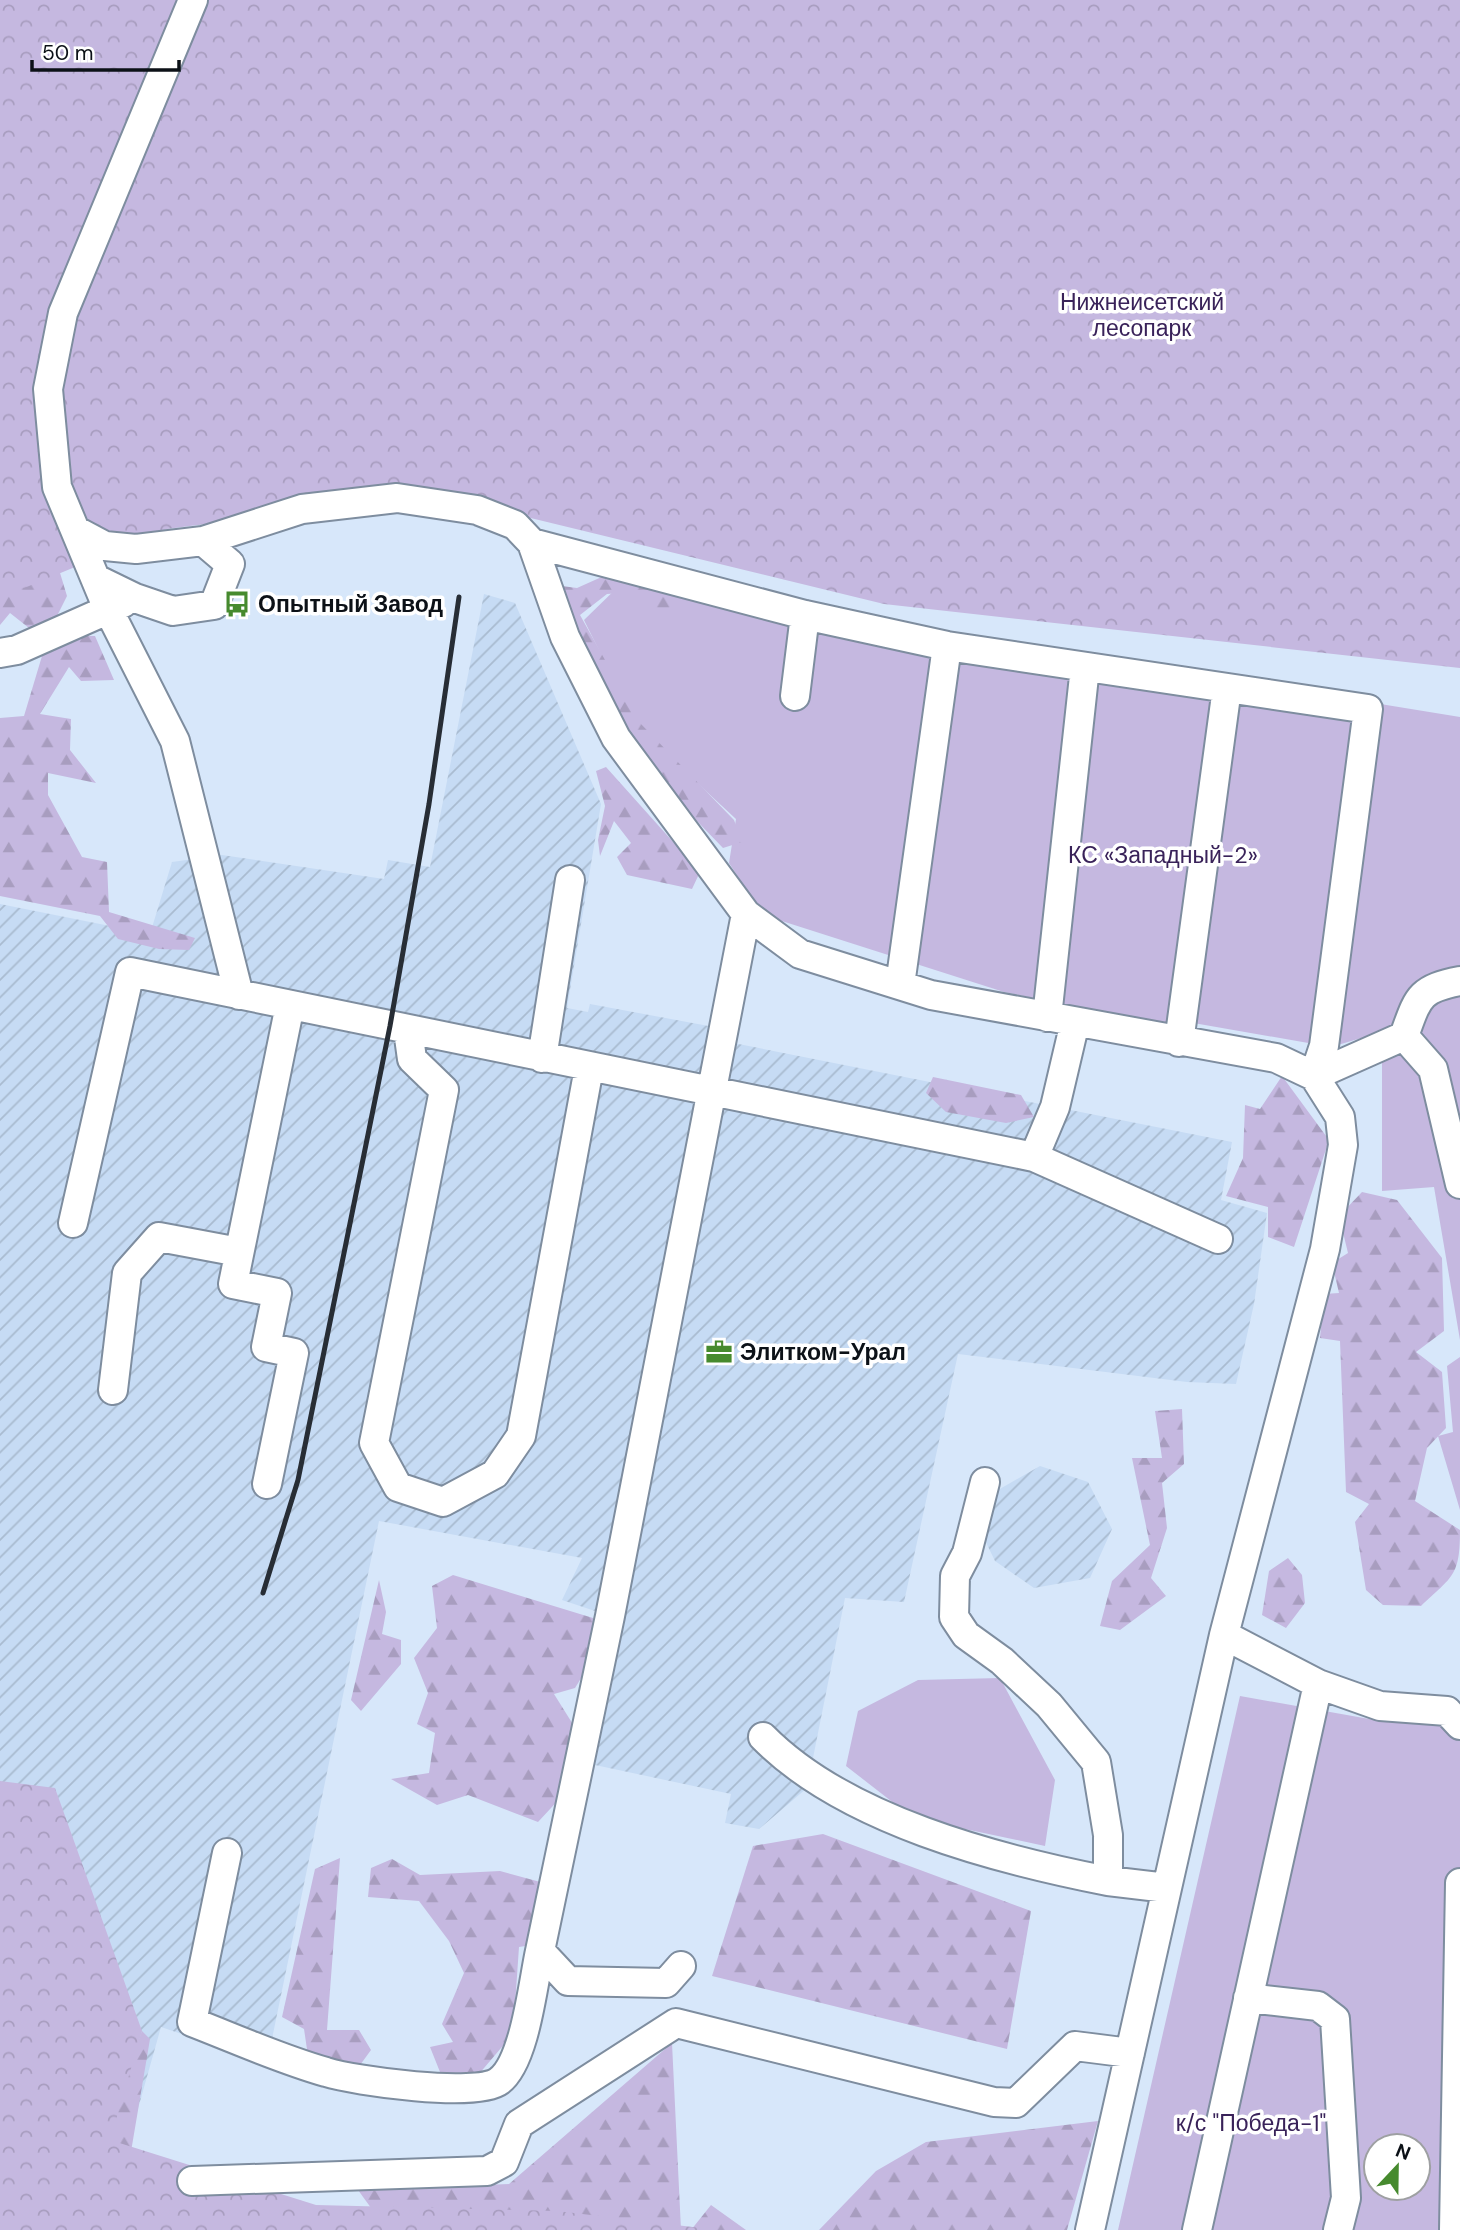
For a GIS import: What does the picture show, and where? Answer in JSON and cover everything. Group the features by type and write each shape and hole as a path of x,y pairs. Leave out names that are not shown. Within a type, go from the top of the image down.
{"street":[{"path":"193,0 63,313 48,389 57,487 108,609 176,741 239,995"},
{"path":"75,530 105,545 136,549 203,541 302,509 397,498 477,510 515,525 532,543 565,637 616,738 746,914 800,954 931,995 1276,1058 1314,1076 1340,1117 1343,1145 1325,1249 1224,1635 1090,2230"},
{"path":"96,579 135,598 173,611 214,605 230,564 203,541"},
{"path":"532,543 805,615 947,646 1368,709 1324,1046 1314,1076"},
{"path":"0,653 17,650 135,598"},
{"path":"795,696 805,615"},
{"path":"900,985 947,646"},
{"path":"1047,1017 1085,667"},
{"path":"1179,1042 1227,688"},
{"path":"542,1058 570,880"},
{"path":"227,1853 192,2022 329,2073 435,2088 474,2089 499,2082 515,2062 610,1616 746,914"},
{"path":"73,1223 130,972 1034,1157 1218,1239"},
{"path":"1314,1076 1404,1037 1415,1005 1432,986 1460,981"},
{"path":"267,1484 294,1353 266,1347 277,1293 233,1284 289,1005"},
{"path":"1034,1157 1055,1107 1075,1023"},
{"path":"408,1030 412,1059 444,1090 374,1443 398,1487 443,1502 495,1474 521,1436 589,1068"},
{"path":"1404,1037 1433,1069 1459,1176"},
{"path":"113,1390 127,1273 159,1237 239,1252"},
{"path":"985,1482 967,1553 955,1576 954,1617 966,1635 1002,1661 1049,1705 1096,1762 1108,1835 1108,1881"},
{"path":"1224,1635 1318,1684 1380,1706 1456,1717"},
{"path":"1197,2230 1318,1684"},
{"path":"763,1737 780,1754 840,1794 892,1820 1031,1866 1108,1881 1167,1888"},
{"path":"1454,2230 1460,1883"},
{"path":"540,1951 568,1980 666,1983 681,1966"},
{"path":"1248,1998 1318,2006 1335,2019 1346,2198 1338,2230"},
{"path":"192,2181 487,2171 504,2162 520,2124 676,2023 995,2102 1016,2103 1075,2046 1130,2053"}],"shaded area":[{"path":"484,594 515,603 601,804 567,1008 588,1012 590,1004 714,1027 713,1039 1232,1142 1221,1200 1267,1213 1254,1304 1236,1384 1187,1382 958,1354 904,1602 845,1598 807,1788 759,1829 725,1823 731,1794 595,1765 625,1621 562,1600 582,1558 379,1521 267,2063 161,2027 108,2215 0,1883 0,904 150,934 172,862 222,855 384,879 388,860 430,867"},
{"path":"1040,1466 1088,1482 1112,1529 1090,1578 1034,1588 995,1561 979,1528 998,1490"}],"green space":[{"name":"Нижнеисетский лесопарк","path":"0,0 1460,0 1460,668 884,604 432,494 167,529 0,598"},
{"path":"0,374 67,596 56,618 29,628 10,613 0,625"},
{"path":"615,571 692,591 687,607 676,618 658,614 636,592 607,594 580,615 640,723 734,820 742,842 723,848 636,758 554,585 577,588"},
{"name":"КС «Западный-2»","path":"624,581 1460,717 1460,1340 1434,1187 1382,1191 1382,1056 1395,1028 1331,1047 1182,1021 1156,1023 1004,992 763,915 729,863 736,819 637,727 584,620"},
{"path":"70,636 95,636 114,680 81,681 69,667 40,714 71,719 70,750 96,783 48,773 48,795 82,857 107,862 109,912 195,938 189,950 159,949 118,939 100,916 0,896 0,718 24,716 42,656"},
{"path":"606,767 700,872 692,889 627,875 617,857 631,843 614,821 600,856 598,840 605,806 596,771"},
{"path":"1282,1076 1329,1140 1294,1247 1268,1237 1268,1207 1226,1196 1243,1158 1245,1105 1260,1109"},
{"path":"933,1077 1021,1095 1034,1117 1006,1123 946,1112 926,1093"},
{"path":"1362,1192 1397,1200 1442,1258 1444,1331 1416,1352 1442,1372 1446,1428 1427,1448 1415,1501 1460,1530 1460,1545 1452,1574 1421,1606 1383,1605 1366,1590 1355,1522 1369,1504 1346,1492 1340,1341 1320,1338 1324,1294 1339,1293 1332,1263 1348,1253 1339,1216"},
{"path":"1460,1357 1460,1510 1438,1436 1453,1432 1447,1366"},
{"path":"1182,1409 1184,1464 1162,1483 1167,1528 1151,1578 1166,1596 1120,1630 1100,1626 1112,1581 1150,1545 1132,1458 1162,1458 1155,1411"},
{"path":"1288,1558 1302,1575 1305,1603 1286,1628 1262,1615 1269,1571"},
{"path":"453,1575 593,1618 596,1654 575,1688 554,1694 574,1726 564,1794 538,1822 468,1795 437,1805 391,1779 429,1773 435,1733 417,1724 428,1693 414,1658 437,1628 432,1586"},
{"path":"379,1580 386,1612 382,1634 401,1640 401,1664 361,1711 351,1700"},
{"path":"1000,1678 1055,1780 1045,1846 913,1818 846,1766 858,1711 918,1680"},
{"name":"к/с \"Победа-1\"","path":"1240,1696 1386,1722 1460,1727 1460,2230 1118,2230"},
{"path":"0,1781 55,1788 142,2031 110,2140 316,2205 557,2211 718,2230 0,2230"},
{"path":"823,1834 1031,1911 1007,2049 712,1976 753,1846"},
{"path":"340,1858 327,2030 359,2030 371,2050 355,2072 308,2056 304,2029 282,2017 315,1869"},
{"path":"392,1859 420,1875 500,1871 544,1883 532,1945 519,1947 513,2034 473,2081 442,2077 430,2047 453,2042 442,2024 464,1973 449,1941 419,1901 368,1897 371,1868"},
{"path":"142,2031 150,2039 121,2211 53,2039 129,2067"},
{"path":"672,2043 681,2230 374,2212 358,2190 509,2184"},
{"path":"1098,2121 1067,2230 819,2230 876,2171 926,2142"},
{"path":"711,2205 746,2230 691,2230"}],"railway":[{"path":"263,1593 298,1480 390,1026 429,804 459,597"}],"place":[{"name":"Опытный Завод","path":"237,604"},
{"name":"Элитком-Урал","path":"719,1352"}]}
